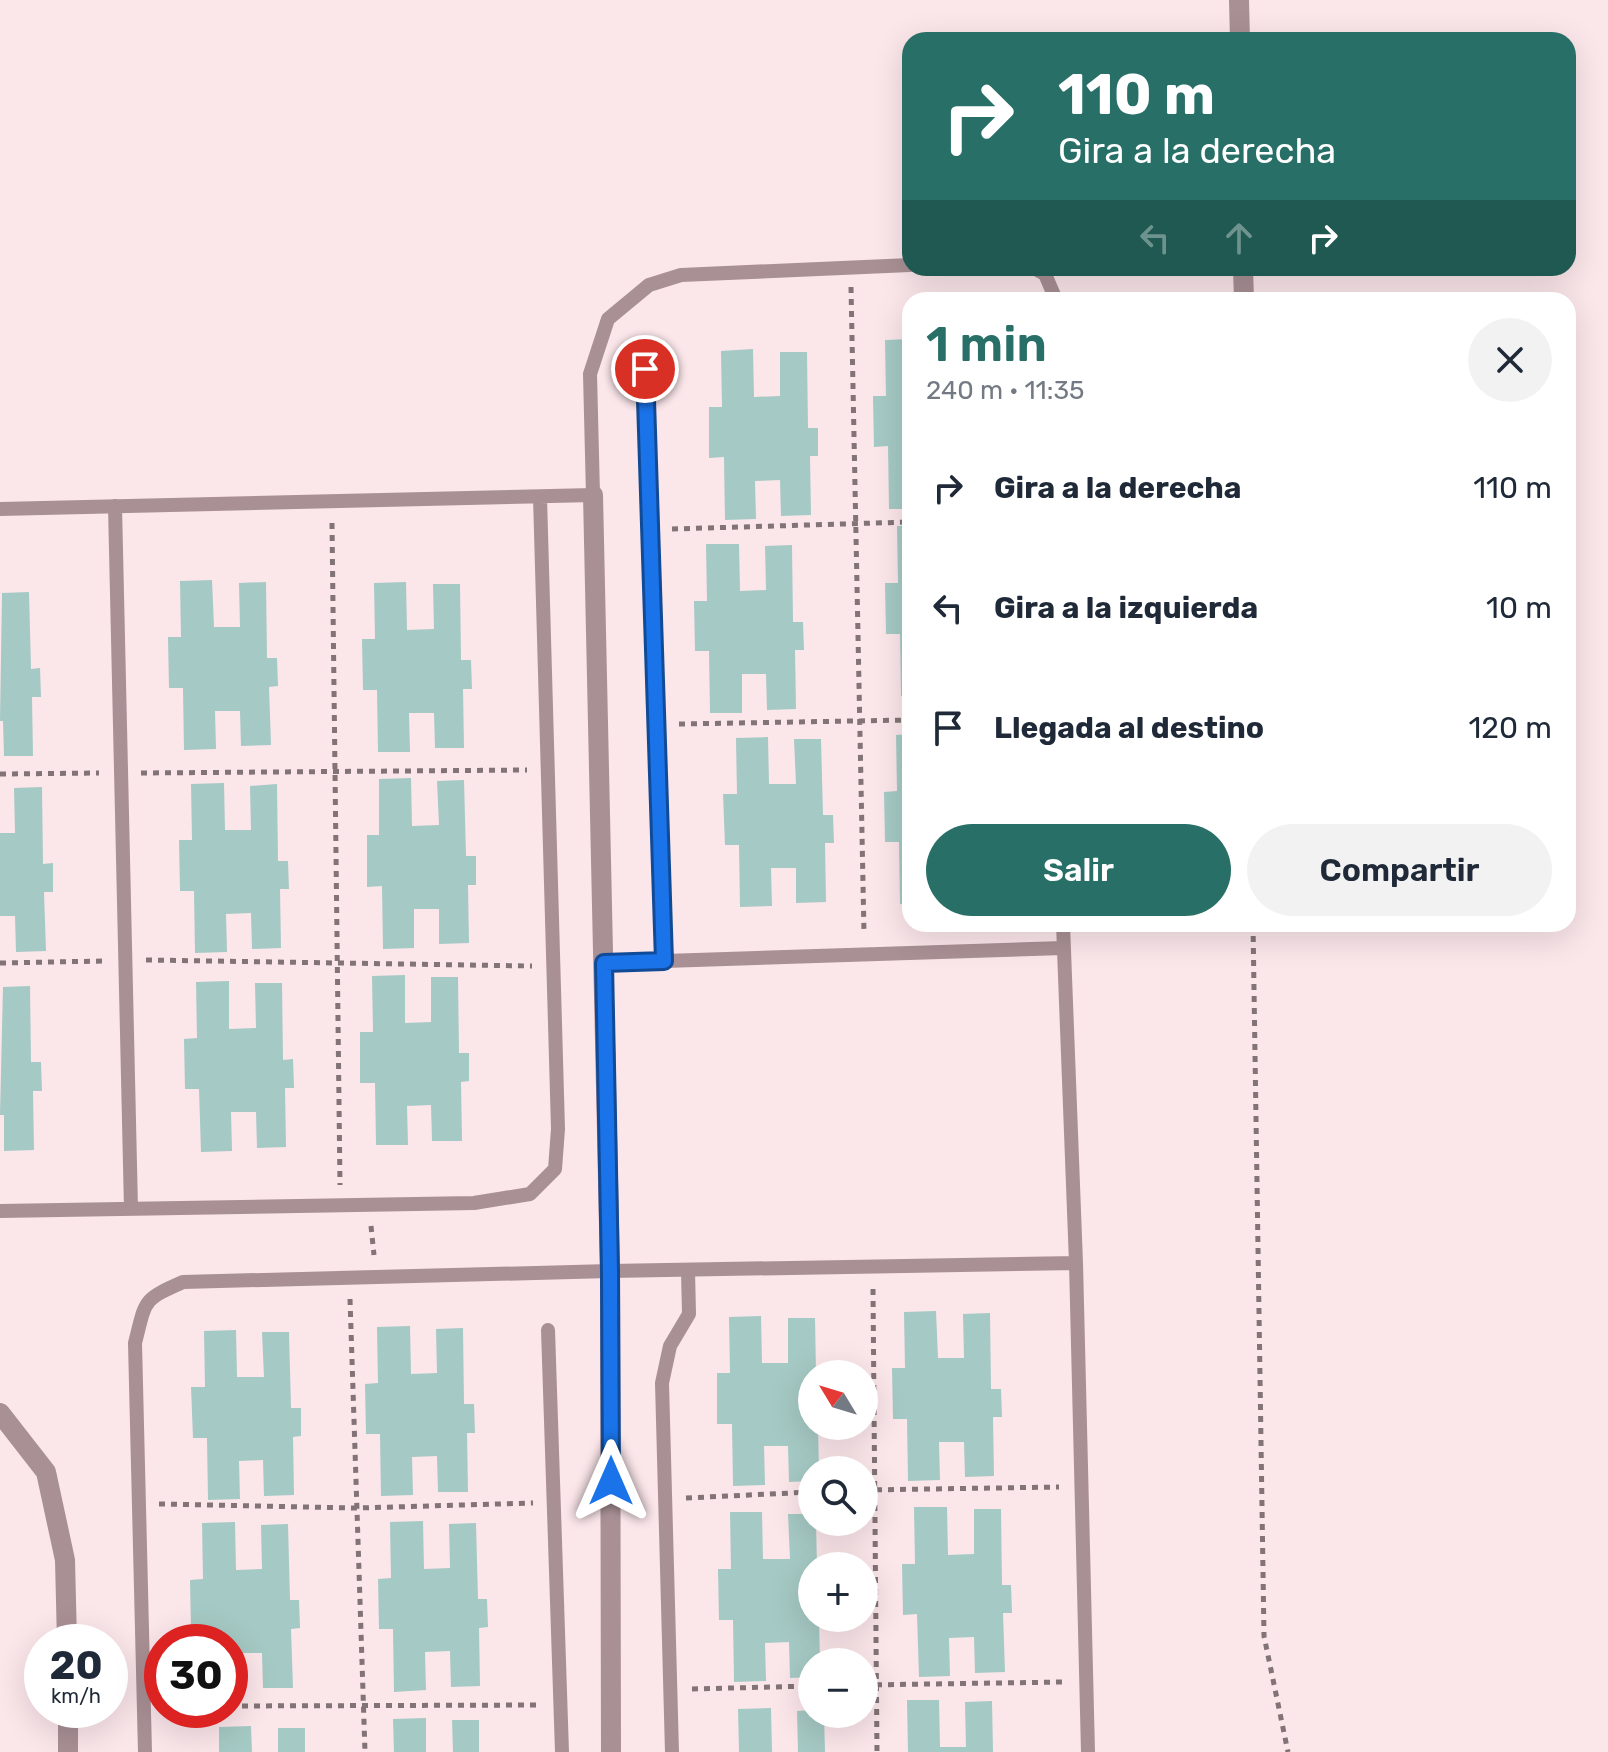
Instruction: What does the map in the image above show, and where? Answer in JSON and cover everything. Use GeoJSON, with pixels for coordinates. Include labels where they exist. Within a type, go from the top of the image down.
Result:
{"type":"FeatureCollection","features":[{"type":"Feature","properties":{"kind":"street"},"geometry":{"type":"LineString","coordinates":[[1239,0],[1240,32]]}},
{"type":"Feature","properties":{"kind":"street"},"geometry":{"type":"LineString","coordinates":[[593,495],[610,1271],[611,1752]]}},
{"type":"Feature","properties":{"kind":"street"},"geometry":{"type":"LineString","coordinates":[[0,1413],[46,1472],[65,1560],[67,1624]]}},
{"type":"Feature","properties":{"kind":"street"},"geometry":{"type":"LineString","coordinates":[[68,1728],[68,1752]]}},
{"type":"Feature","properties":{"kind":"lane"},"geometry":{"type":"LineString","coordinates":[[0,509],[593,495],[590,374],[608,319],[649,285],[681,275],[902,265]]}},
{"type":"Feature","properties":{"kind":"lane"},"geometry":{"type":"LineString","coordinates":[[645,369],[664,961]]}},
{"type":"Feature","properties":{"kind":"lane"},"geometry":{"type":"LineString","coordinates":[[0,1211],[474,1203],[530,1194],[555,1169],[558,1129],[540,497]]}},
{"type":"Feature","properties":{"kind":"lane"},"geometry":{"type":"LineString","coordinates":[[115,506],[131,1209]]}},
{"type":"Feature","properties":{"kind":"lane"},"geometry":{"type":"LineString","coordinates":[[1063,932],[1076,1263],[1088,1752]]}},
{"type":"Feature","properties":{"kind":"lane"},"geometry":{"type":"LineString","coordinates":[[604,963],[1063,948]]}},
{"type":"Feature","properties":{"kind":"lane"},"geometry":{"type":"LineString","coordinates":[[145,1752],[135,1343],[143,1310],[152,1296],[183,1282],[1076,1263]]}},
{"type":"Feature","properties":{"kind":"lane"},"geometry":{"type":"LineString","coordinates":[[672,1752],[662,1383],[670,1346],[689,1314],[688,1271]]}},
{"type":"Feature","properties":{"kind":"lane"},"geometry":{"type":"LineString","coordinates":[[548,1330],[562,1752]]}},
{"type":"Feature","properties":{"kind":"path"},"geometry":{"type":"LineString","coordinates":[[850,268],[865,954]]}},
{"type":"Feature","properties":{"kind":"path"},"geometry":{"type":"LineString","coordinates":[[332,502],[340,1205]]}},
{"type":"Feature","properties":{"kind":"path"},"geometry":{"type":"LineString","coordinates":[[651,529],[902,522]]}},
{"type":"Feature","properties":{"kind":"path"},"geometry":{"type":"LineString","coordinates":[[657,724],[902,720]]}},
{"type":"Feature","properties":{"kind":"path"},"geometry":{"type":"LineString","coordinates":[[0,774],[548,770]]}},
{"type":"Feature","properties":{"kind":"path"},"geometry":{"type":"LineString","coordinates":[[1253,932],[1264,1636],[1288,1752]]}},
{"type":"Feature","properties":{"kind":"path"},"geometry":{"type":"LineString","coordinates":[[0,963],[337,961],[553,966]]}},
{"type":"Feature","properties":{"kind":"path"},"geometry":{"type":"LineString","coordinates":[[369,1205],[376,1277]]}},
{"type":"Feature","properties":{"kind":"path"},"geometry":{"type":"LineString","coordinates":[[873,1267],[874,1456]]}},
{"type":"Feature","properties":{"kind":"path"},"geometry":{"type":"LineString","coordinates":[[350,1278],[365,1752]]}},
{"type":"Feature","properties":{"kind":"path"},"geometry":{"type":"LineString","coordinates":[[878,1489],[1082,1487]]}},
{"type":"Feature","properties":{"kind":"path"},"geometry":{"type":"LineString","coordinates":[[665,1499],[798,1493]]}},
{"type":"Feature","properties":{"kind":"path"},"geometry":{"type":"LineString","coordinates":[[139,1503],[357,1508],[554,1502]]}},
{"type":"Feature","properties":{"kind":"path"},"geometry":{"type":"LineString","coordinates":[[874,1536],[876,1648]]}},
{"type":"Feature","properties":{"kind":"path"},"geometry":{"type":"LineString","coordinates":[[878,1685],[1086,1682]]}},
{"type":"Feature","properties":{"kind":"path"},"geometry":{"type":"LineString","coordinates":[[671,1689],[798,1686]]}},
{"type":"Feature","properties":{"kind":"path"},"geometry":{"type":"LineString","coordinates":[[248,1706],[560,1705]]}},
{"type":"Feature","properties":{"kind":"path"},"geometry":{"type":"LineString","coordinates":[[877,1728],[877,1752]]}},
{"type":"Feature","properties":{"kind":"building"},"geometry":{"type":"Polygon","coordinates":[[[902,339],[902,509],[889,509],[888,446],[874,447],[873,396],[886,396],[885,340],[902,339]]]}},
{"type":"Feature","properties":{"kind":"building"},"geometry":{"type":"Polygon","coordinates":[[[753,349],[754,397],[780,396],[780,352],[807,352],[808,428],[818,428],[818,456],[810,456],[811,515],[781,516],[780,480],[755,481],[756,519],[725,520],[724,457],[709,458],[709,407],[722,407],[721,351],[753,349]]]}},
{"type":"Feature","properties":{"kind":"building"},"geometry":{"type":"Polygon","coordinates":[[[897,526],[902,526],[902,696],[900,634],[886,634],[885,583],[898,583],[897,526]]]}},
{"type":"Feature","properties":{"kind":"building"},"geometry":{"type":"Polygon","coordinates":[[[706,544],[739,544],[740,591],[766,590],[765,546],[792,545],[793,622],[803,622],[804,650],[795,650],[796,709],[767,710],[766,674],[742,674],[742,713],[710,713],[709,651],[695,651],[694,601],[707,601],[706,544]]]}},
{"type":"Feature","properties":{"kind":"building"},"geometry":{"type":"Polygon","coordinates":[[[212,580],[214,627],[240,627],[239,583],[266,582],[267,658],[277,658],[278,686],[269,687],[271,745],[241,746],[240,711],[215,711],[216,749],[184,750],[183,688],[169,688],[168,637],[181,637],[180,581],[212,580]]]}},
{"type":"Feature","properties":{"kind":"building"},"geometry":{"type":"Polygon","coordinates":[[[406,582],[407,630],[434,629],[433,584],[460,584],[461,660],[471,660],[472,689],[463,689],[464,748],[435,748],[434,713],[409,713],[410,752],[378,752],[377,690],[363,690],[362,639],[375,639],[374,583],[406,582]]]}},
{"type":"Feature","properties":{"kind":"building"},"geometry":{"type":"Polygon","coordinates":[[[29,592],[31,669],[40,668],[41,697],[32,697],[33,756],[4,756],[3,721],[0,721],[2,593],[29,592]]]}},
{"type":"Feature","properties":{"kind":"building"},"geometry":{"type":"Polygon","coordinates":[[[896,735],[902,735],[902,904],[899,842],[885,842],[884,792],[897,791],[896,735]]]}},
{"type":"Feature","properties":{"kind":"building"},"geometry":{"type":"Polygon","coordinates":[[[768,737],[769,784],[796,784],[794,739],[821,739],[823,815],[833,815],[834,843],[825,843],[826,902],[796,903],[796,868],[771,868],[772,906],[740,907],[739,845],[725,845],[723,794],[737,794],[736,738],[768,737]]]}},
{"type":"Feature","properties":{"kind":"building"},"geometry":{"type":"Polygon","coordinates":[[[411,778],[412,826],[439,825],[437,781],[464,780],[466,856],[476,856],[476,885],[468,885],[469,943],[439,944],[439,909],[414,909],[414,948],[383,949],[382,886],[367,887],[367,835],[379,835],[379,779],[411,778]]]}},
{"type":"Feature","properties":{"kind":"building"},"geometry":{"type":"Polygon","coordinates":[[[224,783],[225,830],[251,830],[250,786],[277,784],[278,861],[288,861],[289,889],[280,889],[281,948],[252,949],[251,913],[226,914],[227,952],[195,953],[194,891],[180,891],[179,840],[192,840],[191,784],[224,783]]]}},
{"type":"Feature","properties":{"kind":"building"},"geometry":{"type":"Polygon","coordinates":[[[42,787],[43,864],[53,863],[53,892],[44,892],[46,951],[16,952],[15,916],[0,916],[0,833],[15,833],[14,788],[42,787]]]}},
{"type":"Feature","properties":{"kind":"building"},"geometry":{"type":"Polygon","coordinates":[[[405,975],[405,1023],[431,1022],[431,977],[458,977],[459,1053],[469,1053],[469,1081],[461,1082],[462,1141],[432,1141],[431,1105],[407,1106],[408,1145],[376,1145],[375,1083],[360,1083],[360,1032],[373,1032],[372,976],[405,975]]]}},
{"type":"Feature","properties":{"kind":"building"},"geometry":{"type":"Polygon","coordinates":[[[229,981],[229,1029],[256,1028],[255,983],[282,983],[283,1060],[293,1059],[294,1088],[285,1088],[286,1147],[257,1148],[256,1112],[231,1112],[232,1151],[201,1152],[199,1089],[185,1089],[184,1039],[197,1038],[196,982],[229,981]]]}},
{"type":"Feature","properties":{"kind":"building"},"geometry":{"type":"Polygon","coordinates":[[[30,986],[31,1062],[41,1062],[42,1091],[33,1091],[34,1150],[4,1151],[4,1115],[0,1115],[3,987],[30,986]]]}},
{"type":"Feature","properties":{"kind":"building"},"geometry":{"type":"Polygon","coordinates":[[[936,1311],[938,1358],[964,1358],[963,1314],[990,1313],[991,1389],[1001,1389],[1002,1417],[993,1417],[994,1476],[965,1477],[964,1442],[939,1442],[940,1480],[908,1481],[907,1419],[893,1419],[892,1368],[905,1368],[904,1312],[936,1311]]]}},
{"type":"Feature","properties":{"kind":"building"},"geometry":{"type":"Polygon","coordinates":[[[761,1316],[762,1363],[788,1363],[788,1318],[815,1318],[816,1360],[798,1360],[798,1440],[818,1440],[819,1456],[798,1456],[798,1482],[789,1482],[788,1446],[764,1446],[765,1485],[733,1486],[732,1424],[717,1424],[717,1373],[730,1373],[729,1317],[761,1316]]]}},
{"type":"Feature","properties":{"kind":"building"},"geometry":{"type":"Polygon","coordinates":[[[410,1326],[411,1374],[437,1373],[436,1329],[463,1328],[464,1404],[474,1404],[475,1433],[467,1433],[468,1492],[438,1492],[437,1456],[412,1457],[413,1495],[381,1496],[380,1434],[366,1434],[365,1384],[378,1383],[377,1327],[410,1326]]]}},
{"type":"Feature","properties":{"kind":"building"},"geometry":{"type":"Polygon","coordinates":[[[236,1330],[237,1377],[264,1377],[262,1332],[289,1332],[291,1408],[301,1408],[301,1436],[293,1437],[294,1495],[264,1496],[263,1460],[239,1461],[240,1499],[208,1500],[207,1438],[193,1438],[191,1387],[205,1387],[204,1331],[236,1330]]]}},
{"type":"Feature","properties":{"kind":"building"},"geometry":{"type":"Polygon","coordinates":[[[914,1507],[947,1507],[948,1555],[974,1554],[974,1509],[1001,1509],[1002,1585],[1011,1585],[1012,1613],[1003,1613],[1005,1672],[975,1673],[974,1637],[949,1638],[950,1676],[919,1677],[917,1614],[903,1615],[902,1564],[915,1564],[914,1507]]]}},
{"type":"Feature","properties":{"kind":"building"},"geometry":{"type":"Polygon","coordinates":[[[730,1512],[762,1512],[763,1559],[790,1559],[788,1514],[798,1514],[798,1536],[816,1536],[817,1552],[798,1552],[798,1632],[819,1632],[820,1648],[798,1648],[798,1678],[790,1678],[789,1642],[765,1643],[766,1681],[734,1682],[733,1620],[719,1620],[718,1569],[731,1569],[730,1512]]]}},
{"type":"Feature","properties":{"kind":"building"},"geometry":{"type":"Polygon","coordinates":[[[423,1521],[424,1569],[450,1568],[449,1524],[476,1523],[478,1599],[487,1599],[488,1627],[479,1628],[480,1686],[451,1687],[450,1651],[425,1652],[426,1690],[394,1692],[393,1629],[379,1629],[378,1579],[391,1578],[390,1522],[423,1521]]]}},
{"type":"Feature","properties":{"kind":"building"},"geometry":{"type":"Polygon","coordinates":[[[235,1522],[236,1570],[262,1569],[261,1525],[288,1524],[290,1600],[299,1600],[300,1628],[291,1629],[293,1688],[263,1688],[262,1653],[248,1653],[248,1624],[191,1624],[190,1580],[203,1579],[202,1523],[235,1522]]]}},
{"type":"Feature","properties":{"kind":"building"},"geometry":{"type":"Polygon","coordinates":[[[907,1700],[939,1700],[940,1747],[966,1747],[965,1702],[992,1701],[993,1752],[908,1752],[907,1700]]]}},
{"type":"Feature","properties":{"kind":"building"},"geometry":{"type":"Polygon","coordinates":[[[771,1708],[772,1752],[739,1752],[738,1709],[771,1708]]]}},
{"type":"Feature","properties":{"kind":"building"},"geometry":{"type":"Polygon","coordinates":[[[797,1711],[798,1728],[824,1728],[825,1752],[798,1752],[797,1711]]]}},
{"type":"Feature","properties":{"kind":"building"},"geometry":{"type":"Polygon","coordinates":[[[426,1718],[426,1752],[394,1752],[393,1719],[426,1718]]]}},
{"type":"Feature","properties":{"kind":"building"},"geometry":{"type":"Polygon","coordinates":[[[452,1720],[479,1720],[479,1752],[453,1752],[452,1720]]]}},
{"type":"Feature","properties":{"kind":"building"},"geometry":{"type":"Polygon","coordinates":[[[251,1726],[252,1752],[219,1752],[219,1728],[251,1726]]]}},
{"type":"Feature","properties":{"kind":"building"},"geometry":{"type":"Polygon","coordinates":[[[278,1728],[305,1728],[305,1752],[278,1752],[278,1728]]]}},
{"type":"Feature","properties":{"kind":"route"},"geometry":{"type":"LineString","coordinates":[[611,1481],[604,963],[664,961],[645,369]]}}]}
